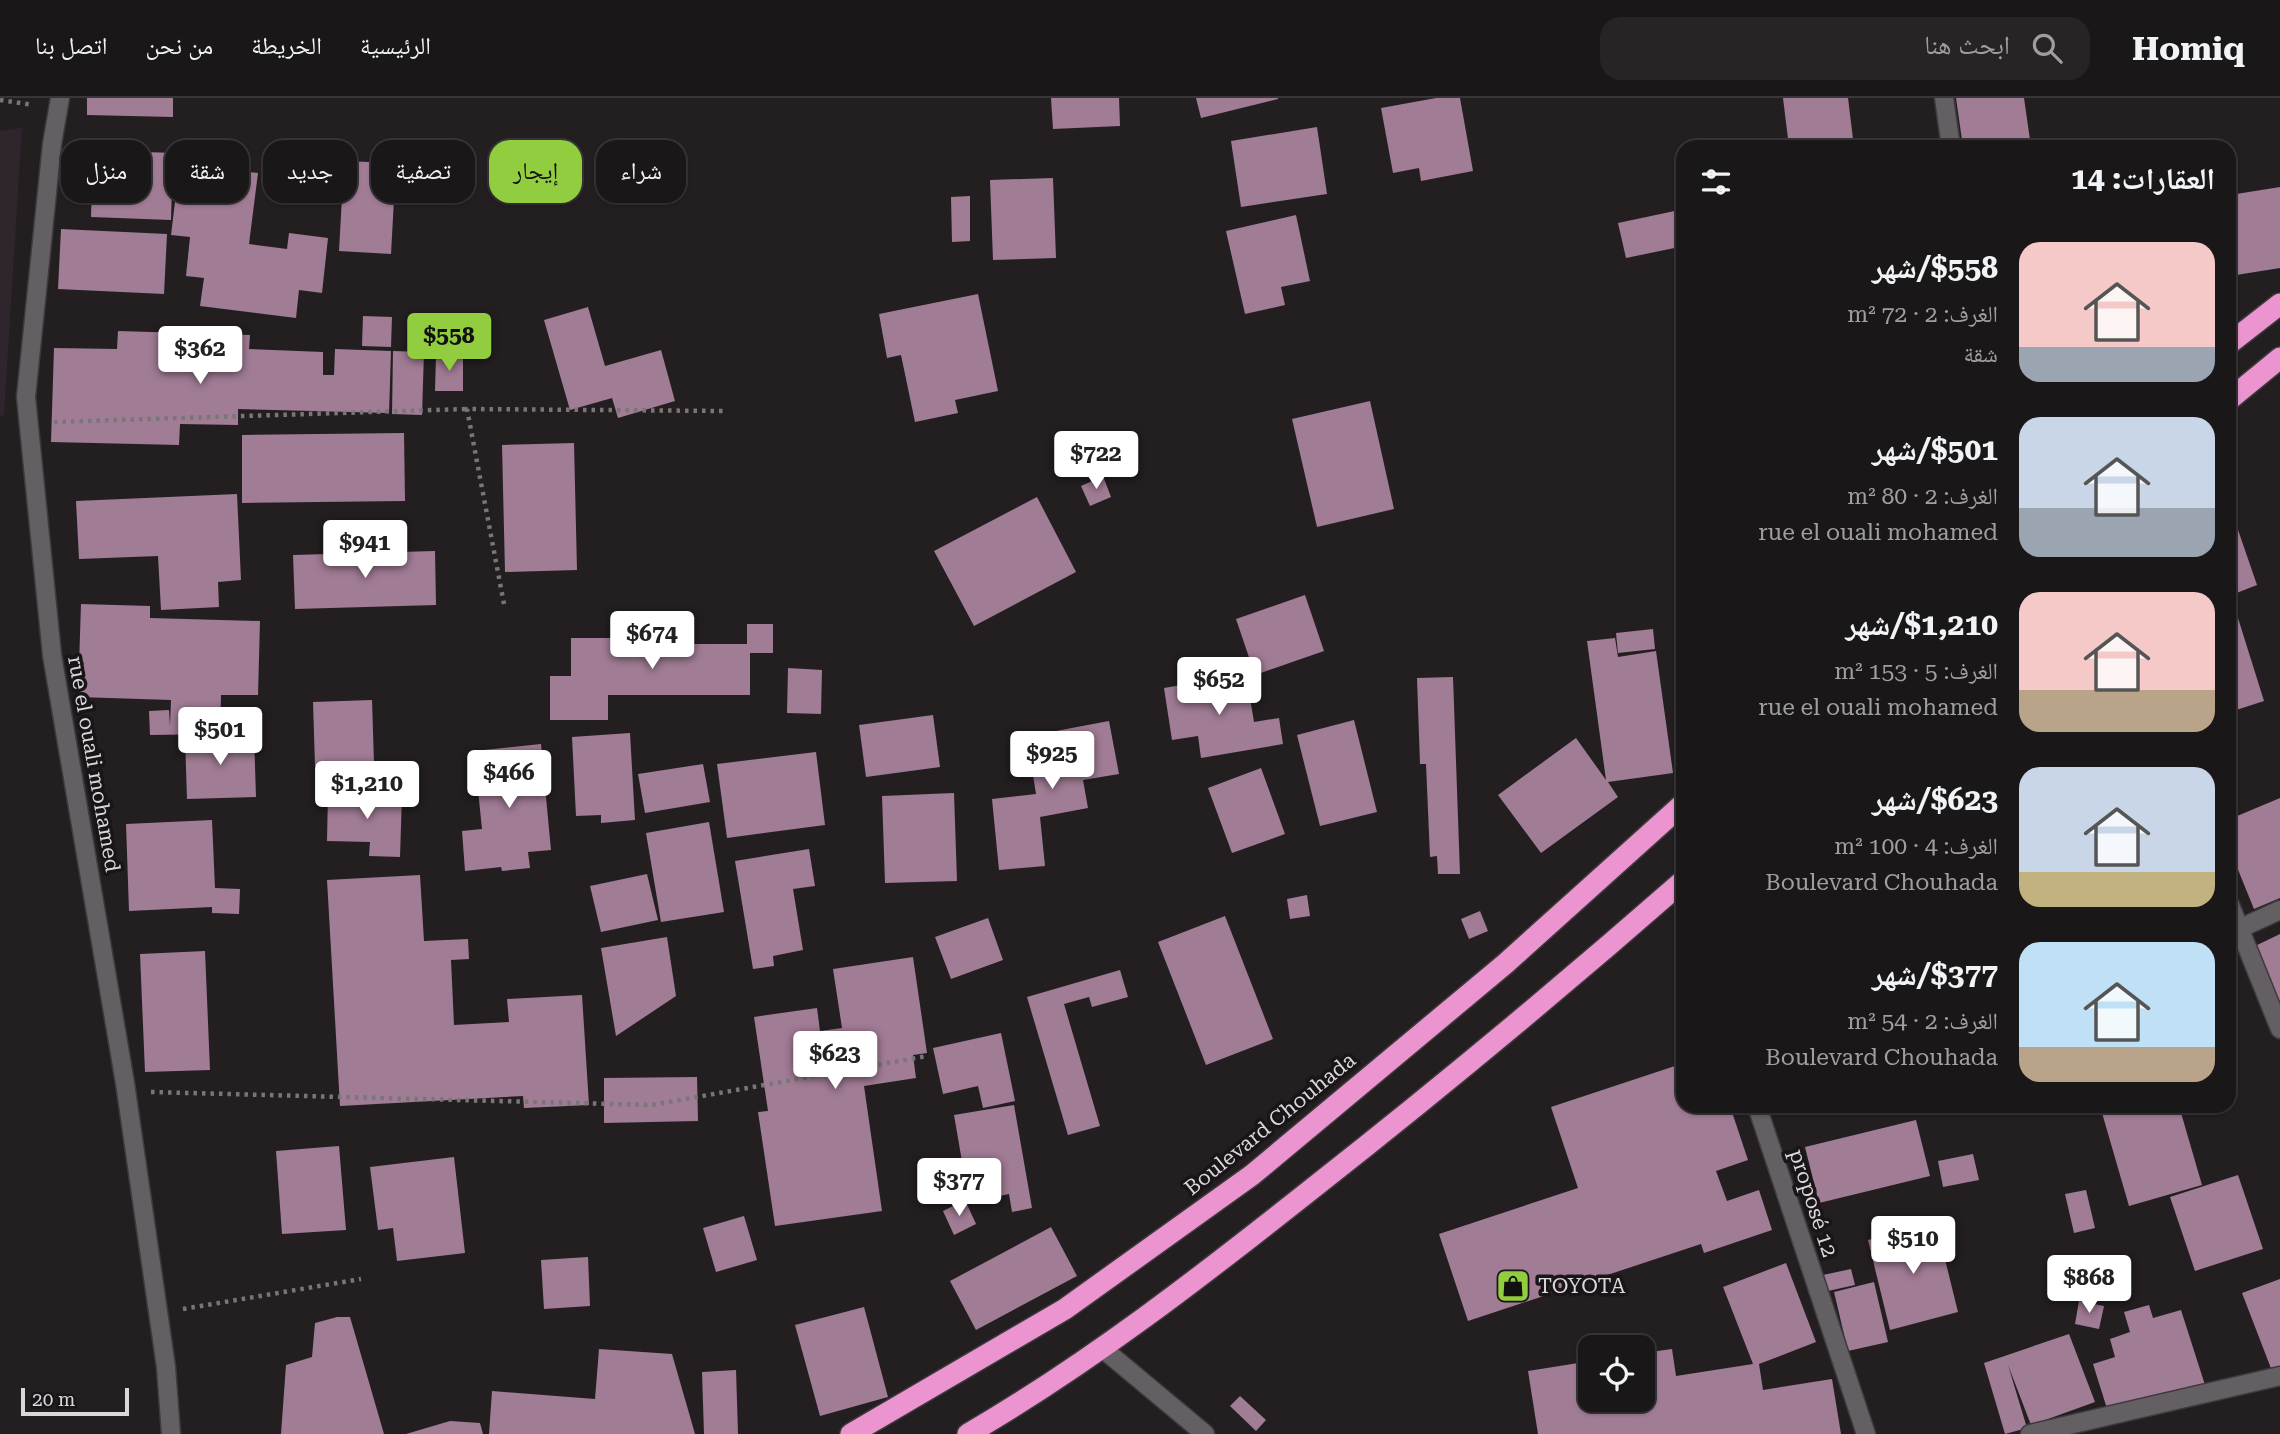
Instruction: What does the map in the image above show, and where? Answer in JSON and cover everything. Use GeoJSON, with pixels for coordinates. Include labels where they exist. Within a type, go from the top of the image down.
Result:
{"type":"FeatureCollection","features":[{"type":"Feature","properties":{"kind":"highway"},"geometry":{"type":"LineString","coordinates":[[2236,338],[2280,304]]}},
{"type":"Feature","properties":{"kind":"highway"},"geometry":{"type":"LineString","coordinates":[[2236,394],[2280,358]]}},
{"type":"Feature","properties":{"kind":"highway","name":"Boulevard Chouhada"},"geometry":{"type":"LineString","coordinates":[[851,1434],[1065,1309],[1252,1175],[1505,964],[1676,810]]}},
{"type":"Feature","properties":{"kind":"highway"},"geometry":{"type":"LineString","coordinates":[[968,1434],[1013,1408],[1158,1309],[1427,1098],[1676,887]]}},
{"type":"Feature","properties":{"kind":"street","name":"rue el ouali mohamed"},"geometry":{"type":"LineString","coordinates":[[60,98],[52,144],[26,397],[52,655],[125,1091],[166,1367],[171,1434]]}},
{"type":"Feature","properties":{"kind":"street"},"geometry":{"type":"LineString","coordinates":[[1944,98],[1950,140]]}},
{"type":"Feature","properties":{"kind":"street"},"geometry":{"type":"LineString","coordinates":[[2236,932],[2280,910]]}},
{"type":"Feature","properties":{"kind":"street"},"geometry":{"type":"LineString","coordinates":[[2236,934],[2280,1030]]}},
{"type":"Feature","properties":{"kind":"street","name":"proposé 12"},"geometry":{"type":"LineString","coordinates":[[1759,1113],[1866,1434]]}},
{"type":"Feature","properties":{"kind":"street"},"geometry":{"type":"LineString","coordinates":[[1102,1348],[1205,1434]]}},
{"type":"Feature","properties":{"kind":"street"},"geometry":{"type":"LineString","coordinates":[[2030,1434],[2280,1376]]}},
{"type":"Feature","properties":{"kind":"path"},"geometry":{"type":"LineString","coordinates":[[29,423],[467,409],[726,411]]}},
{"type":"Feature","properties":{"kind":"path"},"geometry":{"type":"LineString","coordinates":[[467,409],[504,604]]}},
{"type":"Feature","properties":{"kind":"path"},"geometry":{"type":"LineString","coordinates":[[125,1091],[652,1105],[927,1056]]}},
{"type":"Feature","properties":{"kind":"path"},"geometry":{"type":"LineString","coordinates":[[158,1313],[361,1279]]}},
{"type":"Feature","properties":{"kind":"shaded area"},"geometry":{"type":"Polygon","coordinates":[[[22,128],[4,415],[0,416],[0,131],[22,128]]]}},
{"type":"Feature","properties":{"kind":"building"},"geometry":{"type":"Polygon","coordinates":[[[87,98],[173,98],[173,117],[87,115],[87,98]]]}},
{"type":"Feature","properties":{"kind":"building"},"geometry":{"type":"Polygon","coordinates":[[[1051,98],[1119,98],[1120,126],[1053,129],[1051,98]]]}},
{"type":"Feature","properties":{"kind":"building"},"geometry":{"type":"Polygon","coordinates":[[[1196,98],[1278,98],[1278,99],[1201,118],[1196,98]]]}},
{"type":"Feature","properties":{"kind":"building"},"geometry":{"type":"Polygon","coordinates":[[[1436,98],[1460,98],[1473,171],[1421,181],[1419,168],[1393,173],[1381,108],[1436,98]]]}},
{"type":"Feature","properties":{"kind":"building"},"geometry":{"type":"Polygon","coordinates":[[[1783,98],[1848,98],[1853,140],[1788,140],[1783,98]]]}},
{"type":"Feature","properties":{"kind":"building"},"geometry":{"type":"Polygon","coordinates":[[[1956,98],[2024,98],[2030,140],[1962,140],[1956,98]]]}},
{"type":"Feature","properties":{"kind":"building"},"geometry":{"type":"Polygon","coordinates":[[[1317,127],[1327,194],[1241,207],[1231,141],[1317,127]]]}},
{"type":"Feature","properties":{"kind":"building"},"geometry":{"type":"Polygon","coordinates":[[[151,152],[165,153],[165,203],[172,203],[171,220],[91,217],[91,203],[151,203],[151,152]]]}},
{"type":"Feature","properties":{"kind":"building"},"geometry":{"type":"Polygon","coordinates":[[[357,162],[371,162],[371,203],[394,203],[391,254],[339,251],[342,203],[357,203],[357,162]]]}},
{"type":"Feature","properties":{"kind":"building"},"geometry":{"type":"Polygon","coordinates":[[[249,172],[258,173],[249,244],[287,249],[289,233],[328,238],[322,293],[299,290],[296,318],[200,306],[204,278],[186,276],[190,237],[171,235],[175,203],[249,203],[249,172]]]}},
{"type":"Feature","properties":{"kind":"building"},"geometry":{"type":"Polygon","coordinates":[[[1053,178],[1056,258],[993,260],[990,180],[1053,178]]]}},
{"type":"Feature","properties":{"kind":"building"},"geometry":{"type":"Polygon","coordinates":[[[2280,187],[2280,268],[2236,275],[2236,194],[2280,187]]]}},
{"type":"Feature","properties":{"kind":"building"},"geometry":{"type":"Polygon","coordinates":[[[970,196],[970,241],[952,242],[951,197],[970,196]]]}},
{"type":"Feature","properties":{"kind":"building"},"geometry":{"type":"Polygon","coordinates":[[[1676,211],[1676,248],[1626,258],[1618,223],[1676,211]]]}},
{"type":"Feature","properties":{"kind":"building"},"geometry":{"type":"Polygon","coordinates":[[[1296,215],[1310,281],[1281,287],[1285,305],[1245,314],[1226,231],[1296,215]]]}},
{"type":"Feature","properties":{"kind":"building"},"geometry":{"type":"Polygon","coordinates":[[[61,229],[167,234],[164,294],[58,289],[61,229]]]}},
{"type":"Feature","properties":{"kind":"building"},"geometry":{"type":"Polygon","coordinates":[[[978,294],[998,391],[955,400],[958,413],[915,422],[901,355],[887,358],[879,314],[978,294]]]}},
{"type":"Feature","properties":{"kind":"building"},"geometry":{"type":"Polygon","coordinates":[[[588,307],[605,366],[661,350],[675,401],[618,418],[612,398],[570,410],[544,320],[588,307]]]}},
{"type":"Feature","properties":{"kind":"building"},"geometry":{"type":"Polygon","coordinates":[[[363,316],[392,317],[391,347],[362,346],[363,316]]]}},
{"type":"Feature","properties":{"kind":"building"},"geometry":{"type":"Polygon","coordinates":[[[118,331],[250,335],[249,349],[323,352],[323,375],[334,375],[335,349],[391,351],[389,413],[238,409],[238,425],[180,424],[179,445],[51,442],[54,348],[117,349],[118,331]]]}},
{"type":"Feature","properties":{"kind":"building"},"geometry":{"type":"Polygon","coordinates":[[[393,351],[424,352],[422,415],[392,414],[393,351]]]}},
{"type":"Feature","properties":{"kind":"building"},"geometry":{"type":"Polygon","coordinates":[[[436,355],[463,355],[463,391],[435,391],[436,355]]]}},
{"type":"Feature","properties":{"kind":"building"},"geometry":{"type":"Polygon","coordinates":[[[1370,401],[1394,509],[1317,527],[1292,419],[1370,401]]]}},
{"type":"Feature","properties":{"kind":"building"},"geometry":{"type":"Polygon","coordinates":[[[404,433],[405,501],[242,503],[242,435],[404,433]]]}},
{"type":"Feature","properties":{"kind":"building"},"geometry":{"type":"Polygon","coordinates":[[[574,443],[577,570],[505,572],[502,445],[574,443]]]}},
{"type":"Feature","properties":{"kind":"building"},"geometry":{"type":"Polygon","coordinates":[[[1103,476],[1111,497],[1090,506],[1081,486],[1103,476]]]}},
{"type":"Feature","properties":{"kind":"building"},"geometry":{"type":"Polygon","coordinates":[[[237,494],[241,580],[218,582],[219,607],[161,610],[158,556],[79,559],[76,501],[237,494]]]}},
{"type":"Feature","properties":{"kind":"building"},"geometry":{"type":"Polygon","coordinates":[[[1037,497],[1076,572],[974,626],[934,551],[1037,497]]]}},
{"type":"Feature","properties":{"kind":"building"},"geometry":{"type":"Polygon","coordinates":[[[2236,527],[2257,585],[2236,593],[2236,527]]]}},
{"type":"Feature","properties":{"kind":"building"},"geometry":{"type":"Polygon","coordinates":[[[435,551],[436,605],[295,609],[293,555],[435,551]]]}},
{"type":"Feature","properties":{"kind":"building"},"geometry":{"type":"Polygon","coordinates":[[[1305,595],[1324,651],[1255,675],[1236,619],[1305,595]]]}},
{"type":"Feature","properties":{"kind":"building"},"geometry":{"type":"Polygon","coordinates":[[[81,604],[150,606],[150,618],[260,621],[258,695],[221,695],[220,734],[150,735],[149,711],[169,710],[170,726],[171,700],[78,697],[81,604]]]}},
{"type":"Feature","properties":{"kind":"building"},"geometry":{"type":"Polygon","coordinates":[[[2238,618],[2264,701],[2236,710],[2238,618]]]}},
{"type":"Feature","properties":{"kind":"building"},"geometry":{"type":"Polygon","coordinates":[[[747,624],[773,624],[773,653],[750,653],[750,695],[608,695],[608,720],[550,720],[550,676],[571,676],[571,638],[671,638],[671,644],[747,644],[747,624]]]}},
{"type":"Feature","properties":{"kind":"building"},"geometry":{"type":"Polygon","coordinates":[[[1653,629],[1655,649],[1618,653],[1616,633],[1653,629]]]}},
{"type":"Feature","properties":{"kind":"building"},"geometry":{"type":"Polygon","coordinates":[[[1615,638],[1618,657],[1656,651],[1673,773],[1608,782],[1618,797],[1541,853],[1498,795],[1576,738],[1606,780],[1587,641],[1615,638]]]}},
{"type":"Feature","properties":{"kind":"building"},"geometry":{"type":"Polygon","coordinates":[[[788,668],[822,670],[821,714],[787,713],[788,668]]]}},
{"type":"Feature","properties":{"kind":"building"},"geometry":{"type":"Polygon","coordinates":[[[1246,674],[1254,722],[1279,718],[1283,744],[1201,758],[1198,736],[1172,740],[1164,688],[1246,674]]]}},
{"type":"Feature","properties":{"kind":"building"},"geometry":{"type":"Polygon","coordinates":[[[1453,677],[1460,874],[1438,874],[1437,856],[1430,857],[1426,764],[1420,764],[1417,678],[1453,677]]]}},
{"type":"Feature","properties":{"kind":"building"},"geometry":{"type":"Polygon","coordinates":[[[372,700],[374,764],[315,766],[313,702],[372,700]]]}},
{"type":"Feature","properties":{"kind":"building"},"geometry":{"type":"Polygon","coordinates":[[[933,715],[940,767],[866,777],[859,725],[933,715]]]}},
{"type":"Feature","properties":{"kind":"building"},"geometry":{"type":"Polygon","coordinates":[[[1354,720],[1377,812],[1320,826],[1297,735],[1354,720]]]}},
{"type":"Feature","properties":{"kind":"building"},"geometry":{"type":"Polygon","coordinates":[[[1109,721],[1119,774],[1083,780],[1088,808],[1040,817],[1045,866],[999,870],[992,799],[1036,794],[1032,769],[1046,767],[1040,734],[1109,721]]]}},
{"type":"Feature","properties":{"kind":"building"},"geometry":{"type":"Polygon","coordinates":[[[630,733],[635,820],[601,823],[601,815],[576,816],[572,737],[630,733]]]}},
{"type":"Feature","properties":{"kind":"building"},"geometry":{"type":"Polygon","coordinates":[[[254,735],[256,797],[187,799],[185,737],[254,735]]]}},
{"type":"Feature","properties":{"kind":"building"},"geometry":{"type":"Polygon","coordinates":[[[541,744],[551,850],[528,852],[530,868],[502,871],[501,867],[465,871],[462,831],[482,829],[474,751],[541,744]]]}},
{"type":"Feature","properties":{"kind":"building"},"geometry":{"type":"Polygon","coordinates":[[[816,752],[825,825],[727,838],[717,764],[816,752]]]}},
{"type":"Feature","properties":{"kind":"building"},"geometry":{"type":"Polygon","coordinates":[[[703,764],[710,802],[645,813],[638,774],[703,764]]]}},
{"type":"Feature","properties":{"kind":"building"},"geometry":{"type":"Polygon","coordinates":[[[1261,768],[1285,834],[1232,853],[1208,788],[1261,768]]]}},
{"type":"Feature","properties":{"kind":"building"},"geometry":{"type":"Polygon","coordinates":[[[328,793],[402,795],[400,857],[369,856],[370,842],[327,841],[328,793]]]}},
{"type":"Feature","properties":{"kind":"building"},"geometry":{"type":"Polygon","coordinates":[[[954,793],[957,881],[885,883],[882,796],[954,793]]]}},
{"type":"Feature","properties":{"kind":"building"},"geometry":{"type":"Polygon","coordinates":[[[2280,798],[2280,898],[2254,909],[2236,865],[2236,816],[2280,798]]]}},
{"type":"Feature","properties":{"kind":"building"},"geometry":{"type":"Polygon","coordinates":[[[212,820],[215,888],[240,889],[239,914],[212,913],[212,907],[129,911],[126,824],[212,820]]]}},
{"type":"Feature","properties":{"kind":"building"},"geometry":{"type":"Polygon","coordinates":[[[709,822],[724,912],[661,922],[646,833],[709,822]]]}},
{"type":"Feature","properties":{"kind":"building"},"geometry":{"type":"Polygon","coordinates":[[[809,849],[815,886],[793,889],[803,950],[773,956],[774,966],[753,969],[735,861],[809,849]]]}},
{"type":"Feature","properties":{"kind":"building"},"geometry":{"type":"Polygon","coordinates":[[[647,874],[658,920],[601,932],[590,886],[647,874]]]}},
{"type":"Feature","properties":{"kind":"building"},"geometry":{"type":"Polygon","coordinates":[[[420,875],[424,941],[468,939],[469,959],[451,960],[454,1025],[509,1022],[507,999],[582,995],[589,1105],[524,1108],[523,1096],[340,1106],[327,880],[420,875]]]}},
{"type":"Feature","properties":{"kind":"building"},"geometry":{"type":"Polygon","coordinates":[[[1307,895],[1310,916],[1290,919],[1287,899],[1307,895]]]}},
{"type":"Feature","properties":{"kind":"building"},"geometry":{"type":"Polygon","coordinates":[[[1480,911],[1488,931],[1469,939],[1461,919],[1480,911]]]}},
{"type":"Feature","properties":{"kind":"building"},"geometry":{"type":"Polygon","coordinates":[[[1225,916],[1273,1039],[1206,1065],[1158,942],[1225,916]]]}},
{"type":"Feature","properties":{"kind":"building"},"geometry":{"type":"Polygon","coordinates":[[[988,918],[1003,960],[951,979],[935,937],[988,918]]]}},
{"type":"Feature","properties":{"kind":"building"},"geometry":{"type":"Polygon","coordinates":[[[2280,934],[2280,1003],[2253,947],[2280,934]]]}},
{"type":"Feature","properties":{"kind":"building"},"geometry":{"type":"Polygon","coordinates":[[[667,937],[676,996],[616,1036],[601,948],[667,937]]]}},
{"type":"Feature","properties":{"kind":"building"},"geometry":{"type":"Polygon","coordinates":[[[205,951],[210,1070],[145,1072],[140,954],[205,951]]]}},
{"type":"Feature","properties":{"kind":"building"},"geometry":{"type":"Polygon","coordinates":[[[913,957],[927,1053],[913,1055],[916,1078],[864,1086],[882,1211],[775,1226],[758,1112],[768,1111],[754,1017],[817,1008],[820,1031],[842,1028],[833,969],[913,957]]]}},
{"type":"Feature","properties":{"kind":"building"},"geometry":{"type":"Polygon","coordinates":[[[1120,970],[1128,997],[1092,1007],[1089,997],[1064,1004],[1100,1126],[1068,1135],[1027,997],[1120,970]]]}},
{"type":"Feature","properties":{"kind":"building"},"geometry":{"type":"Polygon","coordinates":[[[1001,1033],[1015,1101],[983,1108],[978,1086],[943,1094],[933,1048],[1001,1033]]]}},
{"type":"Feature","properties":{"kind":"building"},"geometry":{"type":"Polygon","coordinates":[[[1676,1066],[1676,1113],[1732,1113],[1748,1160],[1716,1171],[1727,1201],[1759,1190],[1772,1230],[1704,1253],[1701,1244],[1468,1321],[1439,1234],[1578,1188],[1551,1107],[1676,1066]]]}},
{"type":"Feature","properties":{"kind":"building"},"geometry":{"type":"Polygon","coordinates":[[[697,1077],[698,1121],[604,1123],[604,1078],[697,1077]]]}},
{"type":"Feature","properties":{"kind":"building"},"geometry":{"type":"Polygon","coordinates":[[[1014,1105],[1032,1208],[1012,1212],[1009,1194],[969,1202],[954,1115],[1014,1105]]]}},
{"type":"Feature","properties":{"kind":"building"},"geometry":{"type":"Polygon","coordinates":[[[2102,1113],[2181,1113],[2202,1185],[2129,1206],[2102,1113]]]}},
{"type":"Feature","properties":{"kind":"building"},"geometry":{"type":"Polygon","coordinates":[[[1916,1120],[1930,1176],[1819,1203],[1805,1147],[1916,1120]]]}},
{"type":"Feature","properties":{"kind":"building"},"geometry":{"type":"Polygon","coordinates":[[[339,1146],[346,1230],[282,1234],[276,1151],[339,1146]]]}},
{"type":"Feature","properties":{"kind":"building"},"geometry":{"type":"Polygon","coordinates":[[[1973,1154],[1979,1180],[1943,1187],[1938,1161],[1973,1154]]]}},
{"type":"Feature","properties":{"kind":"building"},"geometry":{"type":"Polygon","coordinates":[[[454,1157],[465,1253],[397,1261],[393,1228],[378,1230],[370,1167],[454,1157]]]}},
{"type":"Feature","properties":{"kind":"building"},"geometry":{"type":"Polygon","coordinates":[[[2238,1175],[2263,1249],[2195,1271],[2170,1197],[2238,1175]]]}},
{"type":"Feature","properties":{"kind":"building"},"geometry":{"type":"Polygon","coordinates":[[[2086,1190],[2095,1228],[2074,1233],[2065,1194],[2086,1190]]]}},
{"type":"Feature","properties":{"kind":"building"},"geometry":{"type":"Polygon","coordinates":[[[965,1200],[976,1224],[954,1235],[943,1211],[965,1200]]]}},
{"type":"Feature","properties":{"kind":"building"},"geometry":{"type":"Polygon","coordinates":[[[744,1216],[757,1260],[716,1272],[703,1228],[744,1216]]]}},
{"type":"Feature","properties":{"kind":"building"},"geometry":{"type":"Polygon","coordinates":[[[1936,1223],[1958,1312],[1890,1330],[1868,1240],[1936,1223]]]}},
{"type":"Feature","properties":{"kind":"building"},"geometry":{"type":"Polygon","coordinates":[[[1051,1227],[1077,1276],[976,1330],[950,1281],[1051,1227]]]}},
{"type":"Feature","properties":{"kind":"building"},"geometry":{"type":"Polygon","coordinates":[[[588,1257],[590,1306],[544,1309],[541,1260],[588,1257]]]}},
{"type":"Feature","properties":{"kind":"building"},"geometry":{"type":"Polygon","coordinates":[[[1786,1263],[1816,1342],[1759,1364],[1763,1390],[1832,1379],[1841,1434],[1538,1434],[1528,1371],[1578,1363],[1578,1412],[1655,1412],[1655,1351],[1672,1349],[1676,1376],[1753,1364],[1723,1287],[1786,1263]]]}},
{"type":"Feature","properties":{"kind":"building"},"geometry":{"type":"Polygon","coordinates":[[[1851,1269],[1855,1285],[1828,1291],[1823,1275],[1851,1269]]]}},
{"type":"Feature","properties":{"kind":"building"},"geometry":{"type":"Polygon","coordinates":[[[2280,1279],[2280,1368],[2272,1371],[2242,1293],[2280,1279]]]}},
{"type":"Feature","properties":{"kind":"building"},"geometry":{"type":"Polygon","coordinates":[[[1874,1282],[1888,1342],[1848,1351],[1834,1292],[1874,1282]]]}},
{"type":"Feature","properties":{"kind":"building"},"geometry":{"type":"Polygon","coordinates":[[[2079,1301],[2104,1306],[2099,1329],[2075,1324],[2079,1301]]]}},
{"type":"Feature","properties":{"kind":"building"},"geometry":{"type":"Polygon","coordinates":[[[2149,1305],[2153,1318],[2181,1310],[2205,1385],[2109,1415],[2093,1364],[2115,1357],[2110,1339],[2130,1332],[2124,1312],[2149,1305]]]}},
{"type":"Feature","properties":{"kind":"building"},"geometry":{"type":"Polygon","coordinates":[[[864,1307],[888,1397],[820,1416],[795,1325],[864,1307]]]}},
{"type":"Feature","properties":{"kind":"building"},"geometry":{"type":"Polygon","coordinates":[[[337,1317],[350,1317],[384,1434],[281,1434],[286,1365],[312,1357],[315,1323],[337,1317]]]}},
{"type":"Feature","properties":{"kind":"building"},"geometry":{"type":"Polygon","coordinates":[[[2069,1334],[2095,1402],[2031,1425],[2008,1365],[2027,1428],[2005,1434],[1984,1363],[2069,1334]]]}},
{"type":"Feature","properties":{"kind":"building"},"geometry":{"type":"Polygon","coordinates":[[[599,1349],[672,1354],[695,1434],[489,1434],[492,1391],[595,1399],[599,1349]]]}},
{"type":"Feature","properties":{"kind":"building"},"geometry":{"type":"Polygon","coordinates":[[[736,1370],[738,1434],[704,1434],[702,1372],[736,1370]]]}},
{"type":"Feature","properties":{"kind":"building"},"geometry":{"type":"Polygon","coordinates":[[[1240,1396],[1266,1420],[1256,1431],[1230,1406],[1240,1396]]]}},
{"type":"Feature","properties":{"kind":"building"},"geometry":{"type":"Polygon","coordinates":[[[450,1421],[480,1423],[483,1434],[406,1434],[450,1421]]]}},
{"type":"Feature","properties":{"kind":"place","name":"TOYOTA"},"geometry":{"type":"Point","coordinates":[1513,1286]}}]}
